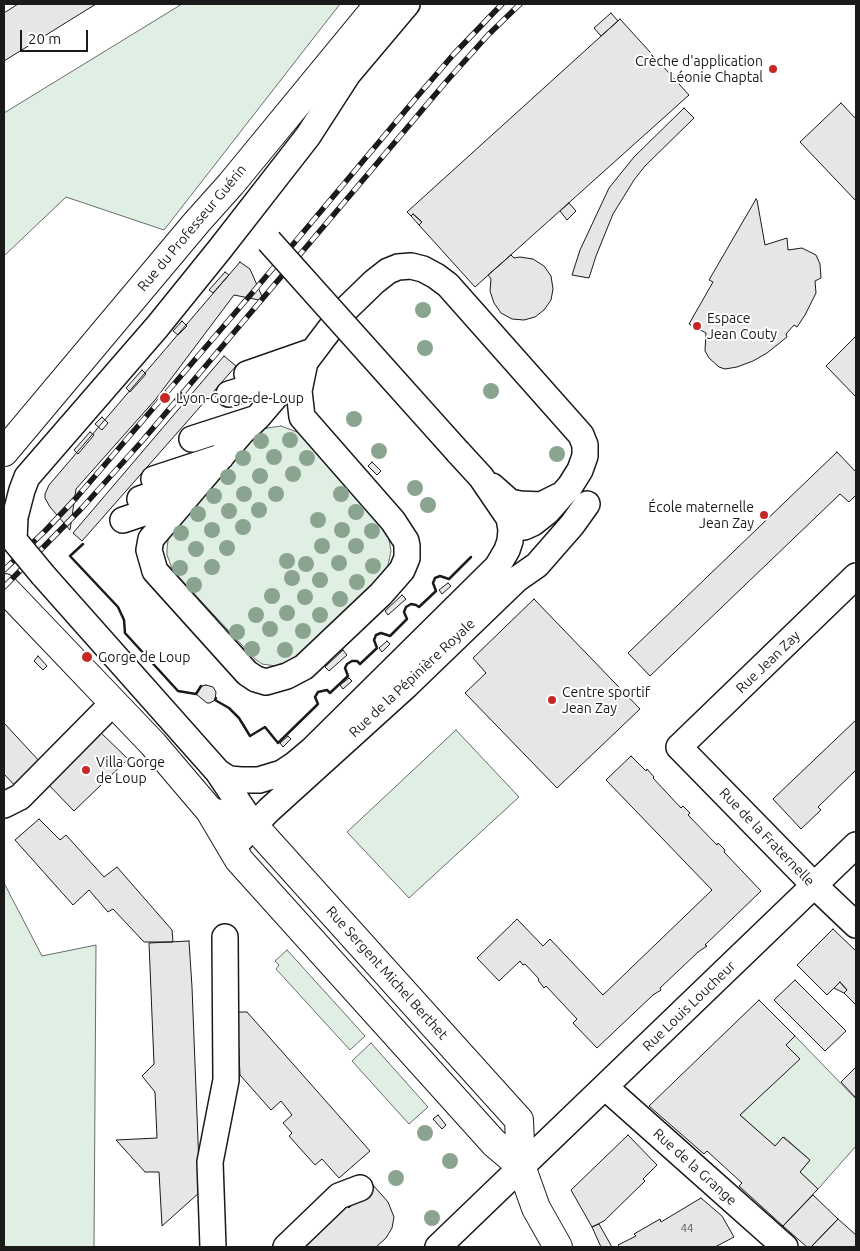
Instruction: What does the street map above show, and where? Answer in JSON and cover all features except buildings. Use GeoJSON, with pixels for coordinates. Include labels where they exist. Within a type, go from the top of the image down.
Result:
{"type":"FeatureCollection","features":[{"type":"Feature","properties":{"kind":"main road","name":"Rue du Professeur Guérin"},"geometry":{"type":"LineString","coordinates":[[6,448],[231,184],[379,4]]}},
{"type":"Feature","properties":{"kind":"main road","name":"Rue Sergent Michel Berthet"},"geometry":{"type":"LineString","coordinates":[[9,594],[153,744],[210,811],[239,860],[489,1137],[521,1166]]}},
{"type":"Feature","properties":{"kind":"main road","name":"Rue Sergent Michel Berthet"},"geometry":{"type":"LineString","coordinates":[[210,811],[254,826],[518,1120],[521,1166],[536,1208],[558,1247]]}},
{"type":"Feature","properties":{"kind":"street"},"geometry":{"type":"LineString","coordinates":[[282,772],[254,826],[218,772],[14,540],[15,517],[22,490],[28,477],[157,327],[248,214],[273,179],[308,136],[348,74],[407,4]]}},
{"type":"Feature","properties":{"kind":"street"},"geometry":{"type":"LineString","coordinates":[[231,184],[248,214],[269,241],[481,477],[510,502],[519,517],[533,523],[547,512],[570,486],[580,470],[585,456],[585,445],[581,435],[455,293],[436,276],[423,269],[411,266],[388,271],[342,313],[328,331],[304,362],[277,395],[151,539],[149,550],[155,571],[237,662],[256,679],[266,682],[292,675],[304,667],[381,594],[402,570],[408,552],[403,535],[393,521],[302,417],[299,391],[304,362]]}},
{"type":"Feature","properties":{"kind":"street"},"geometry":{"type":"LineString","coordinates":[[263,352],[328,331]]}},
{"type":"Feature","properties":{"kind":"street"},"geometry":{"type":"LineString","coordinates":[[247,374],[304,362]]}},
{"type":"Feature","properties":{"kind":"street"},"geometry":{"type":"LineString","coordinates":[[229,394],[304,362]]}},
{"type":"Feature","properties":{"kind":"street"},"geometry":{"type":"LineString","coordinates":[[211,417],[277,395]]}},
{"type":"Feature","properties":{"kind":"street"},"geometry":{"type":"LineString","coordinates":[[185,448],[250,425]]}},
{"type":"Feature","properties":{"kind":"street"},"geometry":{"type":"LineString","coordinates":[[6,448],[66,432]]}},
{"type":"Feature","properties":{"kind":"street"},"geometry":{"type":"LineString","coordinates":[[154,479],[221,457]]}},
{"type":"Feature","properties":{"kind":"street"},"geometry":{"type":"LineString","coordinates":[[140,499],[205,476]]}},
{"type":"Feature","properties":{"kind":"street"},"geometry":{"type":"LineString","coordinates":[[123,520],[187,499]]}},
{"type":"Feature","properties":{"kind":"street","name":"Rue de la Pépinière Royale"},"geometry":{"type":"LineString","coordinates":[[232,848],[407,685],[517,579],[537,565],[572,525],[587,504],[566,522],[550,527],[519,517]]}},
{"type":"Feature","properties":{"kind":"street"},"geometry":{"type":"LineString","coordinates":[[218,772],[229,778],[259,780],[282,772],[294,765],[313,749],[490,576],[507,550],[511,530],[519,517]]}},
{"type":"Feature","properties":{"kind":"street","name":"Rue Jean Zay"},"geometry":{"type":"LineString","coordinates":[[679,747],[856,576]]}},
{"type":"Feature","properties":{"kind":"street"},"geometry":{"type":"LineString","coordinates":[[4,806],[20,796],[104,712]]}},
{"type":"Feature","properties":{"kind":"street","name":"Rue de la Fraternelle"},"geometry":{"type":"LineString","coordinates":[[679,747],[814,885],[856,925]]}},
{"type":"Feature","properties":{"kind":"street","name":"Rue Louis Loucheur"},"geometry":{"type":"LineString","coordinates":[[438,1247],[856,845]]}},
{"type":"Feature","properties":{"kind":"street"},"geometry":{"type":"LineString","coordinates":[[213,1247],[210,1162],[226,1080],[225,937]]}},
{"type":"Feature","properties":{"kind":"street","name":"Rue de la Grange"},"geometry":{"type":"LineString","coordinates":[[604,1087],[785,1247]]}},
{"type":"Feature","properties":{"kind":"street"},"geometry":{"type":"LineString","coordinates":[[286,1247],[339,1196],[360,1188]]}},
{"type":"Feature","properties":{"kind":"green space"},"geometry":{"type":"Polygon","coordinates":[[[182,4],[340,4],[164,230],[66,197],[4,256],[4,113],[182,4]]]}},
{"type":"Feature","properties":{"kind":"green space"},"geometry":{"type":"Polygon","coordinates":[[[281,426],[297,432],[304,438],[379,522],[388,534],[391,551],[387,570],[378,582],[290,664],[276,666],[262,664],[255,659],[173,571],[167,555],[167,548],[169,533],[261,429],[281,426]]]}},
{"type":"Feature","properties":{"kind":"green space"},"geometry":{"type":"Polygon","coordinates":[[[456,730],[519,797],[409,898],[347,832],[456,730]]]}},
{"type":"Feature","properties":{"kind":"green space"},"geometry":{"type":"Polygon","coordinates":[[[4,883],[42,956],[96,945],[94,1247],[4,1247],[4,883]]]}},
{"type":"Feature","properties":{"kind":"green space"},"geometry":{"type":"Polygon","coordinates":[[[287,950],[365,1036],[350,1050],[276,969],[279,965],[275,961],[287,950]]]}},
{"type":"Feature","properties":{"kind":"green space"},"geometry":{"type":"Polygon","coordinates":[[[795,1036],[856,1099],[856,1146],[818,1189],[800,1172],[810,1160],[784,1137],[775,1146],[740,1115],[799,1059],[786,1045],[795,1036]]]}},
{"type":"Feature","properties":{"kind":"green space"},"geometry":{"type":"Polygon","coordinates":[[[371,1043],[428,1107],[409,1124],[352,1061],[371,1043]]]}},
{"type":"Feature","properties":{"kind":"railway"},"geometry":{"type":"LineString","coordinates":[[4,570],[77,497],[453,55],[502,4]]}},
{"type":"Feature","properties":{"kind":"railway"},"geometry":{"type":"LineString","coordinates":[[4,587],[82,508],[143,440],[445,83],[488,35],[520,4]]}},
{"type":"Feature","properties":{"kind":"wall"},"geometry":{"type":"LineString","coordinates":[[83,544],[70,556],[118,607],[124,620],[125,633],[178,691],[196,694],[201,686]]}},
{"type":"Feature","properties":{"kind":"wall"},"geometry":{"type":"LineString","coordinates":[[216,698],[215,700],[229,708],[239,718],[250,736],[265,727],[278,743],[318,704],[315,697],[318,692],[327,690],[330,693],[348,676],[345,668],[347,664],[352,661],[357,661],[360,664],[377,648],[374,640],[376,635],[381,633],[390,636],[407,619],[404,612],[406,607],[411,604],[419,607],[436,591],[433,583],[435,578],[440,576],[449,579],[471,557]]}},
{"type":"Feature","properties":{"kind":"place","name":"Crèche d'application Léonie Chaptal"},"geometry":{"type":"Point","coordinates":[773,69]}},
{"type":"Feature","properties":{"kind":"place","name":"Espace Jean Couty"},"geometry":{"type":"Point","coordinates":[697,326]}},
{"type":"Feature","properties":{"kind":"place","name":"Lyon-Gorge-de-Loup"},"geometry":{"type":"Point","coordinates":[165,398]}},
{"type":"Feature","properties":{"kind":"place","name":"École maternelle Jean Zay"},"geometry":{"type":"Point","coordinates":[764,515]}},
{"type":"Feature","properties":{"kind":"place","name":"Gorge de Loup"},"geometry":{"type":"Point","coordinates":[87,657]}},
{"type":"Feature","properties":{"kind":"place","name":"Centre sportif Jean Zay"},"geometry":{"type":"Point","coordinates":[552,700]}},
{"type":"Feature","properties":{"kind":"place","name":"Villa Gorge de Loup"},"geometry":{"type":"Point","coordinates":[86,770]}}]}
